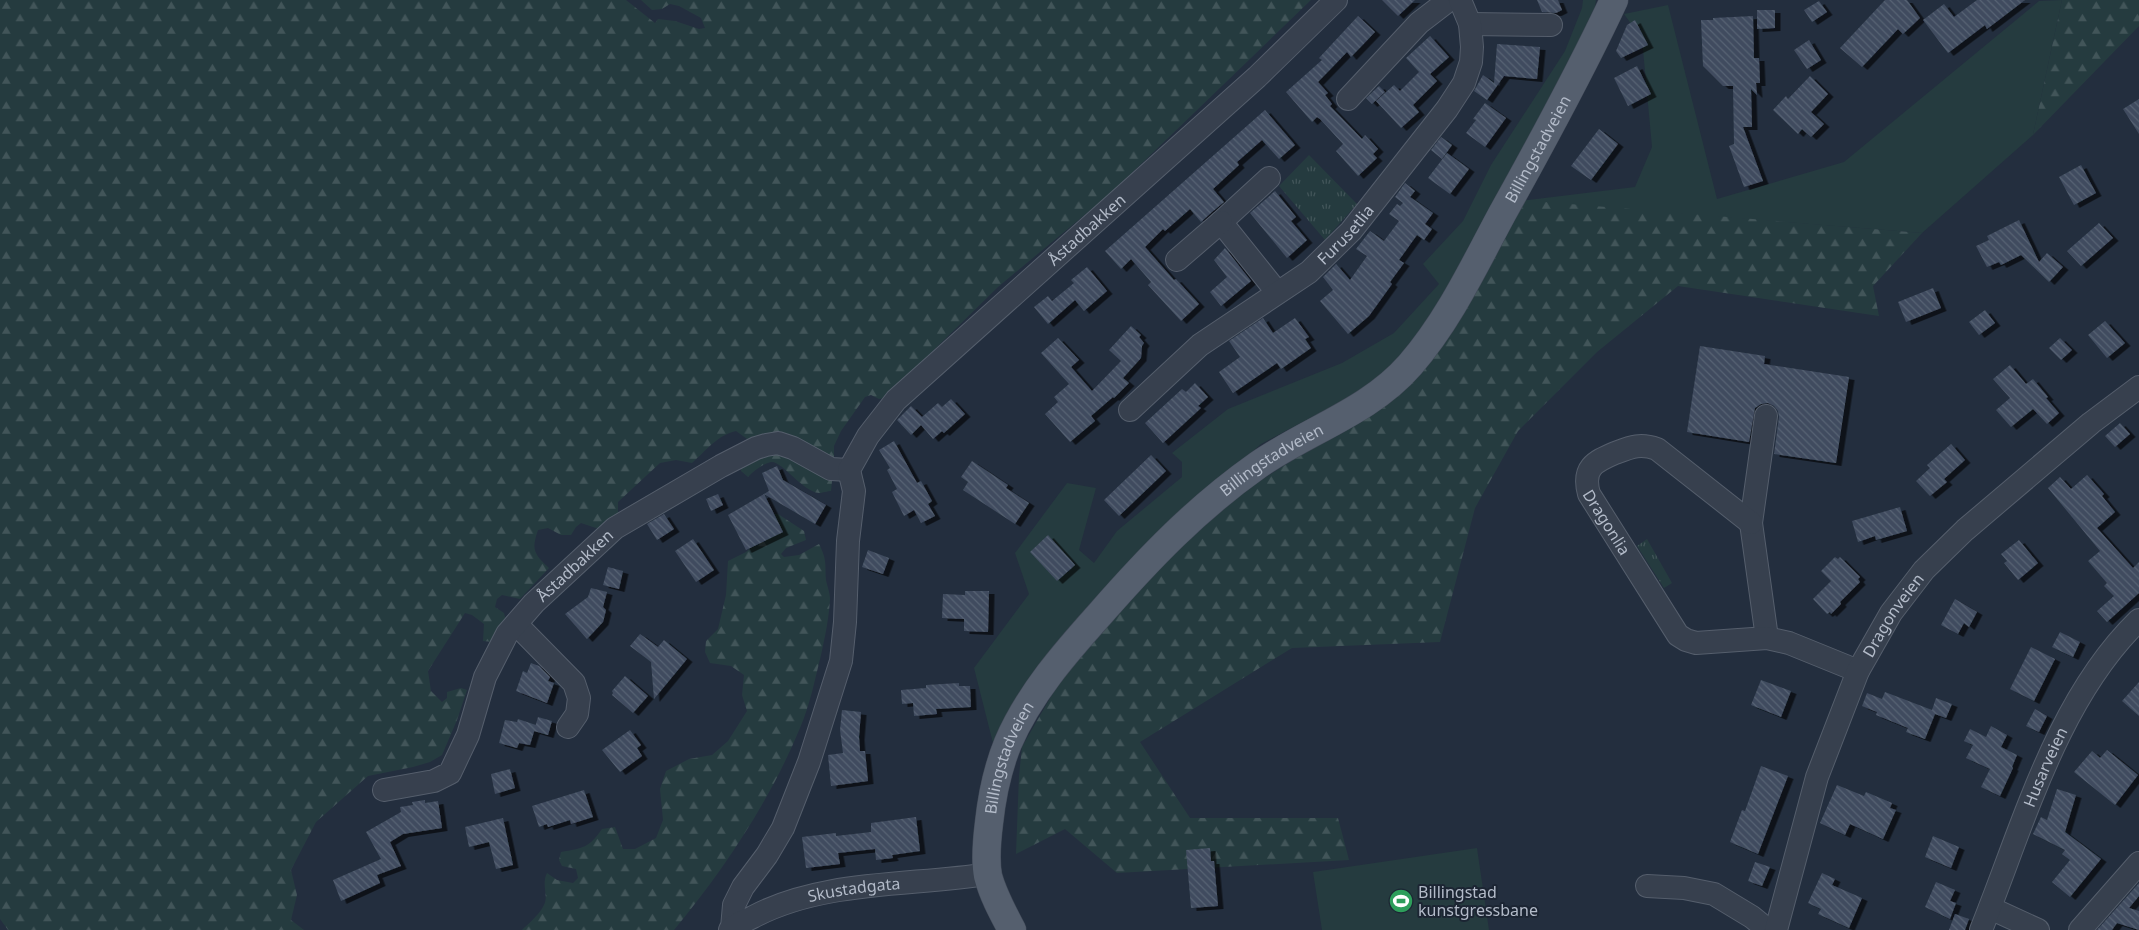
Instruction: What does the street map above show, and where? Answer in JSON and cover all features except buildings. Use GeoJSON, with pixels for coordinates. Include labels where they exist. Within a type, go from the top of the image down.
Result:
{"type":"FeatureCollection","features":[{"type":"Feature","properties":{"kind":"main road","name":"Billingstadveien"},"geometry":{"type":"LineString","coordinates":[[1012,930],[998,904],[988,874],[987,836],[994,785],[1009,742],[1037,691],[1071,646],[1151,556],[1206,505],[1260,463],[1370,400],[1409,367],[1445,319],[1582,65],[1614,0]]}},
{"type":"Feature","properties":{"kind":"street","name":"Åstadbakken"},"geometry":{"type":"LineString","coordinates":[[384,790],[434,780],[450,773],[468,735],[485,677],[497,651],[534,603],[615,528],[704,475],[756,448],[778,443],[792,448],[831,469],[850,470],[868,436],[896,400],[1250,84],[1336,0]]}},
{"type":"Feature","properties":{"kind":"street"},"geometry":{"type":"LineString","coordinates":[[1348,99],[1419,23],[1449,0]]}},
{"type":"Feature","properties":{"kind":"street","name":"Furusetlia"},"geometry":{"type":"LineString","coordinates":[[1130,410],[1200,345],[1308,272],[1351,231],[1447,109],[1464,83],[1471,62],[1472,47],[1470,24],[1460,0]]}},
{"type":"Feature","properties":{"kind":"street"},"geometry":{"type":"LineString","coordinates":[[1470,24],[1550,25]]}},
{"type":"Feature","properties":{"kind":"street"},"geometry":{"type":"LineString","coordinates":[[1177,260],[1222,222],[1269,178]]}},
{"type":"Feature","properties":{"kind":"street"},"geometry":{"type":"LineString","coordinates":[[1222,222],[1277,292]]}},
{"type":"Feature","properties":{"kind":"street","name":"Dragonveien"},"geometry":{"type":"LineString","coordinates":[[1776,930],[1817,777],[1858,671],[1890,613],[1924,570],[1965,530],[2090,423],[2139,387]]}},
{"type":"Feature","properties":{"kind":"street"},"geometry":{"type":"LineString","coordinates":[[1766,416],[1751,523],[1767,638]]}},
{"type":"Feature","properties":{"kind":"street","name":"Dragonlia"},"geometry":{"type":"LineString","coordinates":[[1751,523],[1657,449],[1646,446],[1630,447],[1595,462],[1589,469],[1587,476],[1589,494],[1678,635],[1686,640],[1696,642],[1767,638],[1789,643],[1858,671]]}},
{"type":"Feature","properties":{"kind":"street"},"geometry":{"type":"LineString","coordinates":[[731,929],[734,905],[743,887],[767,855],[783,828],[809,762],[841,661],[845,622],[848,541],[854,491],[850,470]]}},
{"type":"Feature","properties":{"kind":"street","name":"Husarveien"},"geometry":{"type":"LineString","coordinates":[[1981,930],[2044,766],[2080,697],[2105,657],[2139,620]]}},
{"type":"Feature","properties":{"kind":"street"},"geometry":{"type":"LineString","coordinates":[[516,624],[574,683],[579,698],[577,714],[568,727]]}},
{"type":"Feature","properties":{"kind":"street"},"geometry":{"type":"LineString","coordinates":[[2080,930],[2139,863]]}},
{"type":"Feature","properties":{"kind":"street","name":"Skustadgata"},"geometry":{"type":"LineString","coordinates":[[731,929],[770,908],[802,897],[830,892],[988,874]]}},
{"type":"Feature","properties":{"kind":"street"},"geometry":{"type":"LineString","coordinates":[[1647,886],[1684,888],[1714,894],[1772,930]]}},
{"type":"Feature","properties":{"kind":"street"},"geometry":{"type":"LineString","coordinates":[[1990,908],[2038,930]]}},
{"type":"Feature","properties":{"kind":"green space"},"geometry":{"type":"Polygon","coordinates":[[[0,0],[626,0],[655,23],[658,19],[675,21],[699,29],[705,28],[701,18],[679,6],[670,4],[662,9],[652,10],[641,0],[1311,0],[1111,193],[998,287],[885,398],[879,399],[871,395],[865,397],[841,431],[834,446],[831,491],[819,493],[812,491],[780,466],[771,462],[764,464],[748,477],[741,471],[741,463],[750,441],[736,431],[717,440],[692,463],[676,460],[660,463],[618,502],[618,511],[625,526],[620,529],[596,528],[581,523],[571,535],[561,535],[548,528],[538,530],[534,547],[535,551],[549,568],[520,599],[502,595],[497,599],[495,607],[504,613],[506,621],[493,642],[483,641],[484,624],[472,615],[465,613],[428,671],[431,691],[442,702],[447,698],[447,692],[461,688],[467,690],[442,755],[430,762],[413,767],[368,776],[316,822],[291,870],[297,895],[291,920],[304,930],[8,930],[0,919],[0,0]]]}},
{"type":"Feature","properties":{"kind":"green space"},"geometry":{"type":"Polygon","coordinates":[[[1583,0],[1596,0],[1592,25],[1448,295],[1411,350],[1364,390],[1261,444],[1120,572],[994,747],[974,668],[1029,594],[1015,553],[1067,483],[1096,488],[1079,550],[1094,563],[1117,531],[1182,477],[1182,462],[1172,453],[1228,409],[1342,363],[1394,333],[1439,284],[1423,264],[1463,221],[1491,165],[1565,51],[1582,8],[1583,0]]]}},
{"type":"Feature","properties":{"kind":"green space"},"geometry":{"type":"Polygon","coordinates":[[[2062,0],[2033,135],[1922,233],[1520,201],[1635,187],[1652,147],[1642,39],[1624,14],[1668,5],[1717,199],[1844,162],[2039,1],[2062,0]]]}},
{"type":"Feature","properties":{"kind":"green space"},"geometry":{"type":"Polygon","coordinates":[[[2062,0],[2139,0],[2139,26],[2033,135],[2062,0]]]}},
{"type":"Feature","properties":{"kind":"green space"},"geometry":{"type":"Polygon","coordinates":[[[1309,155],[1357,204],[1325,240],[1279,186],[1309,155]]]}},
{"type":"Feature","properties":{"kind":"green space"},"geometry":{"type":"Polygon","coordinates":[[[1520,200],[1922,233],[1873,286],[1879,316],[1678,286],[1597,352],[1518,431],[1475,508],[1440,642],[1292,648],[1140,742],[1190,818],[1338,818],[1349,860],[1117,873],[1065,829],[1016,854],[1022,747],[1057,686],[1124,599],[1216,509],[1373,409],[1520,200]]]}},
{"type":"Feature","properties":{"kind":"green space"},"geometry":{"type":"Polygon","coordinates":[[[764,513],[778,514],[804,531],[806,540],[786,548],[781,554],[784,557],[799,555],[819,544],[824,558],[830,599],[824,641],[807,710],[788,755],[760,808],[728,859],[674,930],[522,930],[544,905],[546,897],[545,877],[547,873],[557,880],[573,883],[578,878],[576,869],[562,866],[559,860],[561,852],[585,846],[602,829],[615,827],[623,849],[635,849],[656,838],[663,820],[660,789],[666,771],[689,759],[712,755],[728,741],[747,711],[742,695],[744,675],[731,666],[710,663],[705,652],[706,641],[718,629],[726,595],[728,561],[746,552],[760,540],[764,513]]]}},
{"type":"Feature","properties":{"kind":"green space"},"geometry":{"type":"Polygon","coordinates":[[[1647,539],[1672,583],[1664,588],[1637,546],[1647,539]]]}},
{"type":"Feature","properties":{"kind":"green space","name":"Billingstad kunstgressbane"},"geometry":{"type":"Polygon","coordinates":[[[1477,848],[1489,930],[1322,930],[1313,872],[1477,848]]]}},
{"type":"Feature","properties":{"kind":"place","name":"Billingstad kunstgressbane"},"geometry":{"type":"Point","coordinates":[1401,901]}}]}
